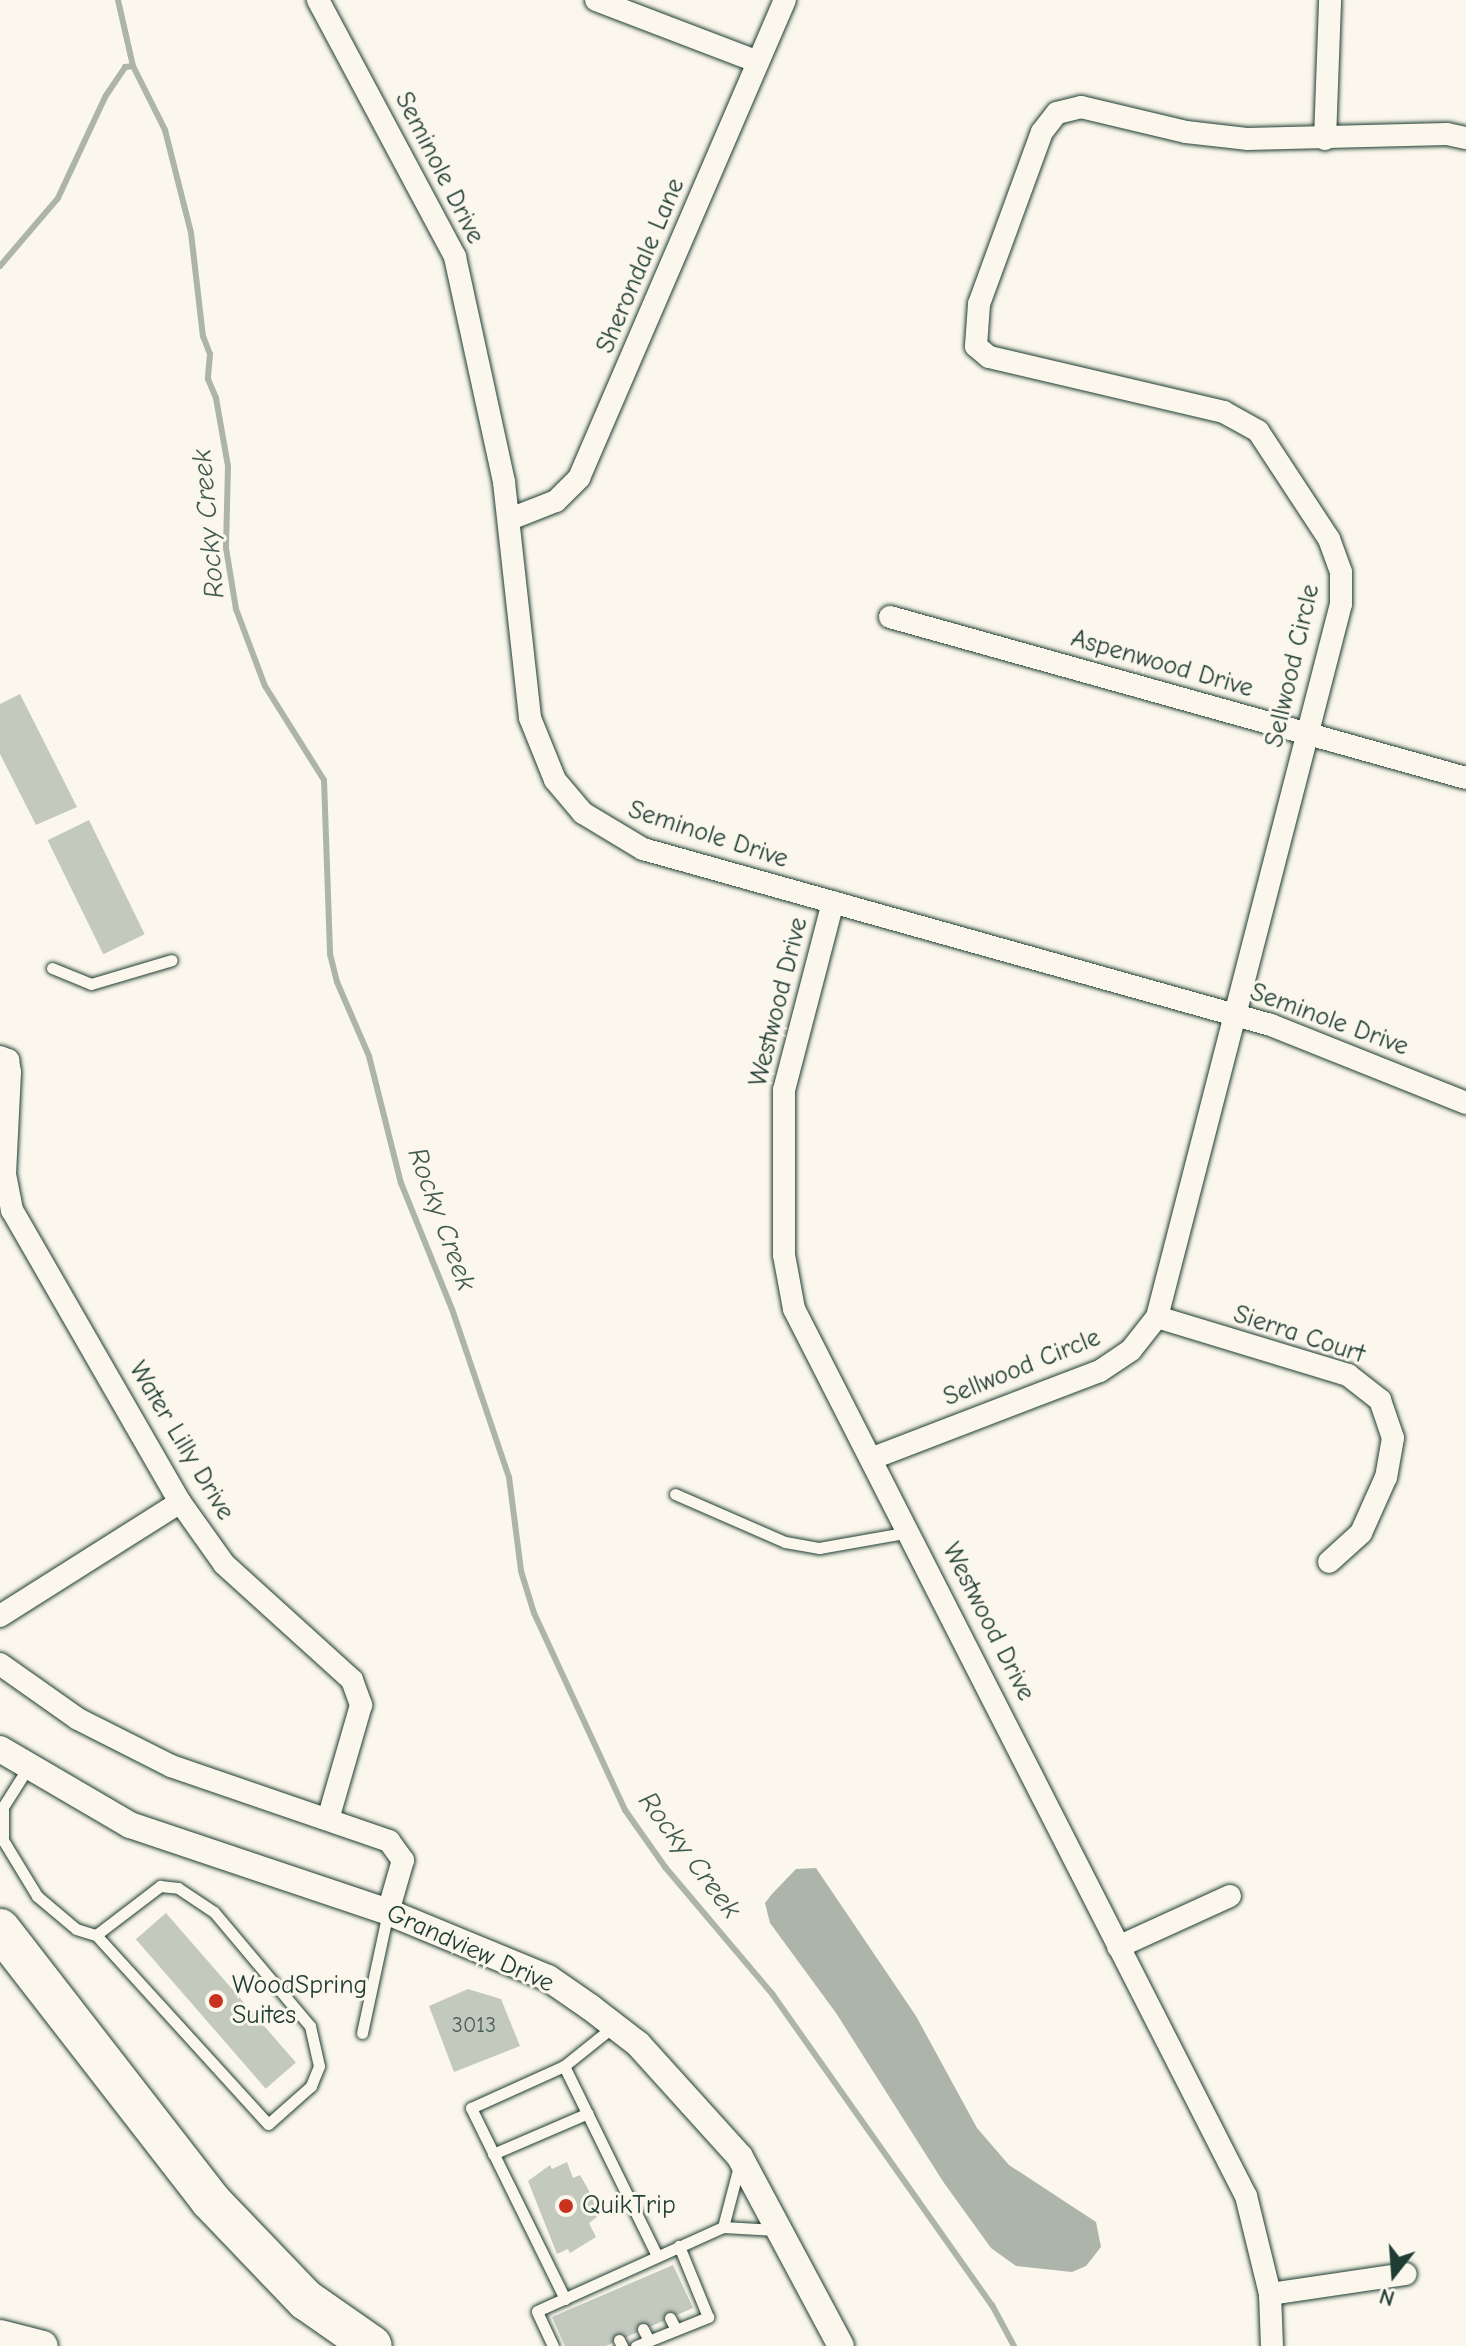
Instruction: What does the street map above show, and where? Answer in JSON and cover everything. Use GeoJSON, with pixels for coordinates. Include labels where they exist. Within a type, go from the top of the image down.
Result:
{"type":"FeatureCollection","features":[{"type":"Feature","properties":{"kind":"highway"},"geometry":{"type":"LineString","coordinates":[[0,1929],[210,2200],[306,2300],[372,2346]]}},
{"type":"Feature","properties":{"kind":"main road"},"geometry":{"type":"LineString","coordinates":[[0,2335],[43,2346]]}},
{"type":"Feature","properties":{"kind":"street"},"geometry":{"type":"LineString","coordinates":[[596,0],[758,62]]}},
{"type":"Feature","properties":{"kind":"street","name":"Sherondale Lane"},"geometry":{"type":"LineString","coordinates":[[510,519],[556,501],[579,478],[785,0]]}},
{"type":"Feature","properties":{"kind":"street"},"geometry":{"type":"LineString","coordinates":[[1325,139],[1330,0]]}},
{"type":"Feature","properties":{"kind":"street","name":"Seminole Drive"},"geometry":{"type":"LineString","coordinates":[[325,2],[455,257],[469,302],[510,519],[530,718],[544,759],[567,796],[601,828],[643,849],[1233,1014],[1322,1043],[1466,1103]]}},
{"type":"Feature","properties":{"kind":"street","name":"Sellwood Circle"},"geometry":{"type":"LineString","coordinates":[[873,1458],[1100,1371],[1131,1350],[1157,1317],[1341,604],[1341,572],[1329,539],[1268,442],[1224,412],[989,357],[976,346],[974,330],[1042,132],[1057,113],[1092,108],[1186,132],[1325,139],[1447,134],[1466,138]]}},
{"type":"Feature","properties":{"kind":"street","name":"Aspenwood Drive"},"geometry":{"type":"LineString","coordinates":[[890,617],[1466,778]]}},
{"type":"Feature","properties":{"kind":"street","name":"Westwood Drive"},"geometry":{"type":"LineString","coordinates":[[833,902],[784,1090],[784,1255],[800,1324],[911,1532],[1246,2196],[1270,2294],[1272,2346]]}},
{"type":"Feature","properties":{"kind":"street","name":"Water Lilly Drive"},"geometry":{"type":"LineString","coordinates":[[0,1057],[8,1060],[10,1072],[3,1189],[12,1210],[180,1502],[224,1564],[352,1680],[361,1705],[328,1819]]}},
{"type":"Feature","properties":{"kind":"street","name":"Sierra Court"},"geometry":{"type":"LineString","coordinates":[[1157,1317],[1348,1375],[1380,1400],[1393,1438],[1386,1477],[1361,1533],[1329,1562]]}},
{"type":"Feature","properties":{"kind":"street"},"geometry":{"type":"LineString","coordinates":[[0,1616],[180,1502]]}},
{"type":"Feature","properties":{"kind":"street"},"geometry":{"type":"LineString","coordinates":[[0,1664],[78,1719],[171,1766],[389,1841],[403,1860],[388,1912]]}},
{"type":"Feature","properties":{"kind":"street","name":"Grandview Drive"},"geometry":{"type":"LineString","coordinates":[[0,1749],[27,1769],[130,1825],[388,1912],[548,1978],[615,2026],[684,2090],[740,2157],[841,2346]]}},
{"type":"Feature","properties":{"kind":"street"},"geometry":{"type":"LineString","coordinates":[[1118,1947],[1230,1896]]}},
{"type":"Feature","properties":{"kind":"street"},"geometry":{"type":"LineString","coordinates":[[1270,2294],[1406,2274]]}},
{"type":"Feature","properties":{"kind":"lane"},"geometry":{"type":"LineString","coordinates":[[52,968],[91,984],[172,960]]}},
{"type":"Feature","properties":{"kind":"lane"},"geometry":{"type":"LineString","coordinates":[[675,1494],[785,1542],[819,1548],[911,1532]]}},
{"type":"Feature","properties":{"kind":"lane"},"geometry":{"type":"LineString","coordinates":[[27,1769],[3,1807],[3,1840],[37,1896],[76,1929],[96,1935],[268,2124],[311,2086],[319,2066],[310,2026],[214,1912],[178,1888],[160,1886],[96,1935]]}},
{"type":"Feature","properties":{"kind":"lane"},"geometry":{"type":"LineString","coordinates":[[362,2033],[388,1912]]}},
{"type":"Feature","properties":{"kind":"lane"},"geometry":{"type":"LineString","coordinates":[[568,2301],[471,2108],[564,2066],[615,2026]]}},
{"type":"Feature","properties":{"kind":"lane"},"geometry":{"type":"LineString","coordinates":[[564,2066],[657,2256]]}},
{"type":"Feature","properties":{"kind":"lane"},"geometry":{"type":"LineString","coordinates":[[493,2154],[588,2113]]}},
{"type":"Feature","properties":{"kind":"lane"},"geometry":{"type":"LineString","coordinates":[[723,2227],[740,2157]]}},
{"type":"Feature","properties":{"kind":"lane"},"geometry":{"type":"LineString","coordinates":[[553,2346],[537,2311],[597,2291],[618,2274],[723,2227],[781,2231]]}},
{"type":"Feature","properties":{"kind":"lane"},"geometry":{"type":"LineString","coordinates":[[636,2346],[646,2335],[676,2330],[708,2317],[679,2246]]}},
{"type":"Feature","properties":{"kind":"lane"},"geometry":{"type":"LineString","coordinates":[[645,2261],[651,2274]]}},
{"type":"Feature","properties":{"kind":"lane"},"geometry":{"type":"LineString","coordinates":[[618,2274],[624,2286]]}},
{"type":"Feature","properties":{"kind":"lane"},"geometry":{"type":"LineString","coordinates":[[670,2318],[676,2330]]}},
{"type":"Feature","properties":{"kind":"shaded area"},"geometry":{"type":"Polygon","coordinates":[[[816,1868],[916,2016],[977,2128],[1009,2165],[1096,2222],[1101,2247],[1086,2266],[1072,2272],[1016,2266],[991,2248],[944,2183],[836,2013],[770,1923],[765,1903],[772,1894],[796,1869],[816,1868]]]}},
{"type":"Feature","properties":{"kind":"building"},"geometry":{"type":"Polygon","coordinates":[[[20,694],[77,807],[36,825],[0,754],[0,704],[20,694]]]}},
{"type":"Feature","properties":{"kind":"building"},"geometry":{"type":"Polygon","coordinates":[[[89,820],[145,934],[103,954],[48,840],[89,820]]]}},
{"type":"Feature","properties":{"kind":"building","name":"WoodSpring Suites"},"geometry":{"type":"Polygon","coordinates":[[[166,1913],[296,2062],[266,2089],[136,1939],[166,1913]]]}},
{"type":"Feature","properties":{"kind":"building"},"geometry":{"type":"Polygon","coordinates":[[[468,1989],[501,1999],[520,2046],[454,2072],[429,2006],[468,1989]]]}},
{"type":"Feature","properties":{"kind":"building","name":"QuikTrip"},"geometry":{"type":"Polygon","coordinates":[[[567,2162],[573,2178],[580,2175],[592,2196],[597,2217],[589,2223],[596,2237],[570,2253],[568,2249],[557,2254],[528,2181],[550,2165],[552,2169],[567,2162]]]}},
{"type":"Feature","properties":{"kind":"building","name":"QuikTrip"},"geometry":{"type":"Polygon","coordinates":[[[673,2265],[693,2308],[606,2346],[565,2346],[552,2317],[673,2265]]]}},
{"type":"Feature","properties":{"kind":"waterway","name":"Rocky Creek"},"geometry":{"type":"LineString","coordinates":[[118,0],[133,66],[165,130],[191,233],[203,336],[210,354],[208,379],[216,398],[228,466],[226,548],[236,609],[265,686],[324,780],[330,954],[337,982],[369,1056],[401,1183],[452,1309],[509,1477],[521,1571],[534,1613],[625,1810],[665,1867],[773,1995],[992,2305],[1014,2346]]}},
{"type":"Feature","properties":{"kind":"waterway"},"geometry":{"type":"LineString","coordinates":[[0,266],[58,198],[105,97],[125,67],[133,66]]}},
{"type":"Feature","properties":{"kind":"place","name":"WoodSpring Suites"},"geometry":{"type":"Point","coordinates":[216,2001]}},
{"type":"Feature","properties":{"kind":"place","name":"QuikTrip"},"geometry":{"type":"Point","coordinates":[566,2206]}}]}
